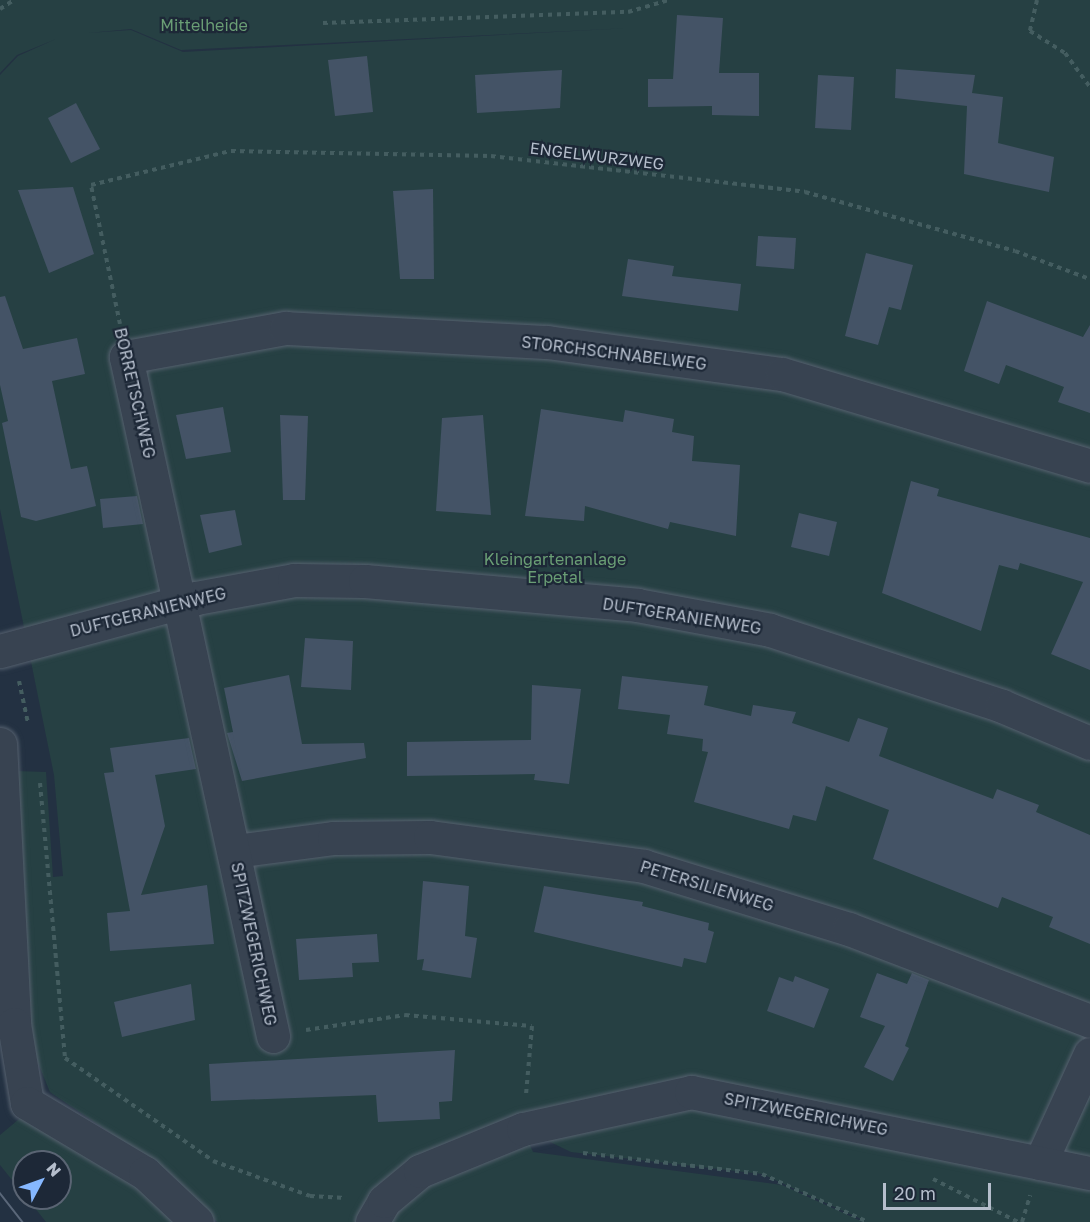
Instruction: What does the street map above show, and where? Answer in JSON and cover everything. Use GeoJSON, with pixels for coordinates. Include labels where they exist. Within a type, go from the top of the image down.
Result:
{"type":"FeatureCollection","features":[{"type":"Feature","properties":{"kind":"street","name":"STORCHSCHNABELWEG"},"geometry":{"type":"LineString","coordinates":[[126,357],[286,328],[547,342],[782,375],[1090,466]]}},
{"type":"Feature","properties":{"kind":"street","name":"BORRETSCHWEG"},"geometry":{"type":"LineString","coordinates":[[126,357],[182,601]]}},
{"type":"Feature","properties":{"kind":"street","name":"DUFTGERANIENWEG"},"geometry":{"type":"LineString","coordinates":[[6,649],[182,601],[294,580],[365,581],[637,605],[770,630],[1002,706],[1090,743]]}},
{"type":"Feature","properties":{"kind":"street","name":"SPITZWEGERICHWEG"},"geometry":{"type":"LineString","coordinates":[[182,601],[273,1036]]}},
{"type":"Feature","properties":{"kind":"street"},"geometry":{"type":"LineString","coordinates":[[0,744],[14,1024],[27,1103],[144,1173],[197,1222]]}},
{"type":"Feature","properties":{"kind":"street","name":"PETERSILIENWEG"},"geometry":{"type":"LineString","coordinates":[[235,851],[334,838],[430,837],[644,866],[849,929],[1090,1021]]}},
{"type":"Feature","properties":{"kind":"street"},"geometry":{"type":"LineString","coordinates":[[1040,1163],[1090,1054]]}},
{"type":"Feature","properties":{"kind":"street","name":"SPITZWEGERICHWEG"},"geometry":{"type":"LineString","coordinates":[[378,1212],[420,1172],[523,1129],[691,1092],[1090,1173]]}},
{"type":"Feature","properties":{"kind":"path"},"geometry":{"type":"LineString","coordinates":[[0,9],[7,1],[14,0]]}},
{"type":"Feature","properties":{"kind":"path"},"geometry":{"type":"LineString","coordinates":[[323,23],[628,12],[669,0]]}},
{"type":"Feature","properties":{"kind":"path"},"geometry":{"type":"LineString","coordinates":[[1037,0],[1030,31],[1065,52],[1090,87]]}},
{"type":"Feature","properties":{"kind":"path","name":"ENGELWURZWEG"},"geometry":{"type":"LineString","coordinates":[[91,185],[231,151],[491,156],[805,192],[1015,251],[1090,279]]}},
{"type":"Feature","properties":{"kind":"path","name":"BORRETSCHWEG"},"geometry":{"type":"LineString","coordinates":[[91,185],[126,357]]}},
{"type":"Feature","properties":{"kind":"path"},"geometry":{"type":"LineString","coordinates":[[6,649],[31,736]]}},
{"type":"Feature","properties":{"kind":"path"},"geometry":{"type":"LineString","coordinates":[[40,780],[65,1058],[213,1161],[310,1196],[378,1212]]}},
{"type":"Feature","properties":{"kind":"path","name":"SPITZWEGERICHWEG"},"geometry":{"type":"LineString","coordinates":[[273,1036],[405,1015],[532,1026],[523,1129]]}},
{"type":"Feature","properties":{"kind":"path"},"geometry":{"type":"LineString","coordinates":[[571,1152],[762,1174],[868,1222]]}},
{"type":"Feature","properties":{"kind":"green space","name":"Kleingartenanlage Erpetal"},"geometry":{"type":"Polygon","coordinates":[[[0,0],[1090,0],[1090,1222],[864,1222],[762,1174],[571,1152],[523,1129],[533,1152],[782,1185],[863,1222],[217,1222],[165,1170],[50,1092],[31,1046],[15,771],[46,772],[53,877],[63,876],[54,775],[0,509],[0,75],[18,56],[56,39],[17,55],[0,73],[0,0]],[[630,28],[181,50],[131,29],[88,33],[131,30],[183,52],[630,28]]]}},
{"type":"Feature","properties":{"kind":"green space"},"geometry":{"type":"Polygon","coordinates":[[[24,1115],[136,1185],[178,1222],[46,1222],[36,1210],[72,1210],[72,1150],[12,1150],[12,1180],[0,1165],[0,1135],[24,1115]]]}},
{"type":"Feature","properties":{"kind":"building"},"geometry":{"type":"Polygon","coordinates":[[[677,15],[723,18],[719,73],[759,73],[759,116],[712,115],[712,106],[648,107],[648,79],[673,79],[677,15]]]}},
{"type":"Feature","properties":{"kind":"building"},"geometry":{"type":"Polygon","coordinates":[[[367,56],[373,112],[335,116],[328,60],[367,56]]]}},
{"type":"Feature","properties":{"kind":"building"},"geometry":{"type":"Polygon","coordinates":[[[896,69],[975,75],[972,93],[1003,97],[998,143],[1054,157],[1049,192],[964,174],[967,106],[895,98],[896,69]]]}},
{"type":"Feature","properties":{"kind":"building"},"geometry":{"type":"Polygon","coordinates":[[[562,70],[560,108],[477,113],[475,75],[562,70]]]}},
{"type":"Feature","properties":{"kind":"building"},"geometry":{"type":"Polygon","coordinates":[[[818,75],[854,77],[851,130],[815,128],[818,75]]]}},
{"type":"Feature","properties":{"kind":"building"},"geometry":{"type":"Polygon","coordinates":[[[76,103],[100,149],[71,163],[48,118],[76,103]]]}},
{"type":"Feature","properties":{"kind":"building"},"geometry":{"type":"Polygon","coordinates":[[[73,187],[94,254],[49,273],[18,190],[73,187]]]}},
{"type":"Feature","properties":{"kind":"building"},"geometry":{"type":"Polygon","coordinates":[[[433,189],[434,279],[400,279],[393,191],[433,189]]]}},
{"type":"Feature","properties":{"kind":"building"},"geometry":{"type":"Polygon","coordinates":[[[758,236],[796,238],[794,269],[756,266],[758,236]]]}},
{"type":"Feature","properties":{"kind":"building"},"geometry":{"type":"Polygon","coordinates":[[[866,253],[913,265],[901,310],[889,307],[878,345],[845,336],[866,253]]]}},
{"type":"Feature","properties":{"kind":"building"},"geometry":{"type":"Polygon","coordinates":[[[628,259],[674,266],[672,276],[741,284],[738,311],[622,296],[628,259]]]}},
{"type":"Feature","properties":{"kind":"building"},"geometry":{"type":"Polygon","coordinates":[[[5,296],[23,349],[77,338],[85,374],[52,381],[71,469],[87,466],[96,506],[36,521],[21,517],[2,423],[8,421],[0,385],[0,297],[5,296]]]}},
{"type":"Feature","properties":{"kind":"building"},"geometry":{"type":"Polygon","coordinates":[[[987,301],[1083,337],[1090,325],[1090,413],[1058,402],[1064,387],[1006,365],[999,384],[964,371],[987,301]]]}},
{"type":"Feature","properties":{"kind":"building"},"geometry":{"type":"Polygon","coordinates":[[[223,407],[231,452],[186,459],[176,415],[223,407]]]}},
{"type":"Feature","properties":{"kind":"building"},"geometry":{"type":"Polygon","coordinates":[[[541,409],[623,422],[625,410],[674,419],[672,432],[694,436],[692,461],[740,465],[736,536],[670,522],[668,529],[585,506],[584,521],[525,516],[541,409]]]}},
{"type":"Feature","properties":{"kind":"building"},"geometry":{"type":"Polygon","coordinates":[[[280,415],[308,416],[305,500],[283,500],[280,415]]]}},
{"type":"Feature","properties":{"kind":"building"},"geometry":{"type":"Polygon","coordinates":[[[483,415],[491,515],[436,511],[442,418],[483,415]]]}},
{"type":"Feature","properties":{"kind":"building"},"geometry":{"type":"Polygon","coordinates":[[[911,481],[939,489],[937,496],[1090,538],[1090,670],[1051,654],[1083,582],[1020,563],[1018,570],[999,565],[981,631],[882,593],[911,481]]]}},
{"type":"Feature","properties":{"kind":"building"},"geometry":{"type":"Polygon","coordinates":[[[137,496],[143,524],[103,528],[100,499],[137,496]]]}},
{"type":"Feature","properties":{"kind":"building"},"geometry":{"type":"Polygon","coordinates":[[[235,510],[242,545],[209,553],[200,515],[235,510]]]}},
{"type":"Feature","properties":{"kind":"building"},"geometry":{"type":"Polygon","coordinates":[[[799,513],[837,522],[829,556],[791,547],[799,513]]]}},
{"type":"Feature","properties":{"kind":"building"},"geometry":{"type":"Polygon","coordinates":[[[305,638],[353,641],[351,690],[301,687],[305,638]]]}},
{"type":"Feature","properties":{"kind":"building"},"geometry":{"type":"Polygon","coordinates":[[[289,675],[302,744],[364,743],[366,758],[242,781],[227,733],[233,732],[224,688],[289,675]]]}},
{"type":"Feature","properties":{"kind":"building"},"geometry":{"type":"Polygon","coordinates":[[[622,676],[708,686],[704,705],[751,716],[753,705],[796,712],[792,723],[849,742],[858,718],[888,728],[879,756],[993,799],[997,789],[1039,805],[1036,812],[1090,835],[1090,944],[1049,927],[1053,917],[1002,897],[998,908],[873,859],[889,810],[826,786],[816,821],[793,815],[789,829],[694,802],[708,752],[702,751],[703,739],[667,734],[670,715],[618,709],[622,676]]]}},
{"type":"Feature","properties":{"kind":"building"},"geometry":{"type":"Polygon","coordinates":[[[532,685],[581,689],[569,784],[534,780],[535,774],[407,776],[407,742],[531,740],[532,685]]]}},
{"type":"Feature","properties":{"kind":"building"},"geometry":{"type":"Polygon","coordinates":[[[189,738],[196,769],[155,775],[165,826],[141,895],[207,885],[214,944],[110,951],[107,913],[130,911],[104,773],[114,772],[110,748],[189,738]]]}},
{"type":"Feature","properties":{"kind":"building"},"geometry":{"type":"Polygon","coordinates":[[[423,881],[469,886],[465,936],[477,938],[471,978],[422,970],[424,959],[417,960],[423,881]]]}},
{"type":"Feature","properties":{"kind":"building"},"geometry":{"type":"Polygon","coordinates":[[[544,886],[643,902],[642,906],[709,923],[708,930],[714,932],[706,963],[684,958],[682,967],[534,932],[544,886]]]}},
{"type":"Feature","properties":{"kind":"building"},"geometry":{"type":"Polygon","coordinates":[[[377,934],[379,962],[352,963],[353,977],[299,980],[296,939],[377,934]]]}},
{"type":"Feature","properties":{"kind":"building"},"geometry":{"type":"Polygon","coordinates":[[[877,973],[907,984],[912,973],[929,980],[905,1046],[909,1048],[893,1081],[864,1067],[885,1026],[860,1017],[877,973]]]}},
{"type":"Feature","properties":{"kind":"building"},"geometry":{"type":"Polygon","coordinates":[[[795,976],[829,989],[814,1028],[767,1011],[779,977],[793,982],[795,976]]]}},
{"type":"Feature","properties":{"kind":"building"},"geometry":{"type":"Polygon","coordinates":[[[191,984],[195,1020],[122,1037],[114,1002],[191,984]]]}},
{"type":"Feature","properties":{"kind":"building"},"geometry":{"type":"Polygon","coordinates":[[[455,1050],[452,1101],[439,1102],[440,1119],[378,1122],[376,1095],[211,1101],[209,1064],[455,1050]]]}},
{"type":"Feature","properties":{"kind":"tram line"},"geometry":{"type":"LineString","coordinates":[[0,1193],[23,1222]]}},
{"type":"Feature","properties":{"kind":"park label","name":"Mittelheide"},"geometry":{"type":"Point","coordinates":[204,25]}}]}
